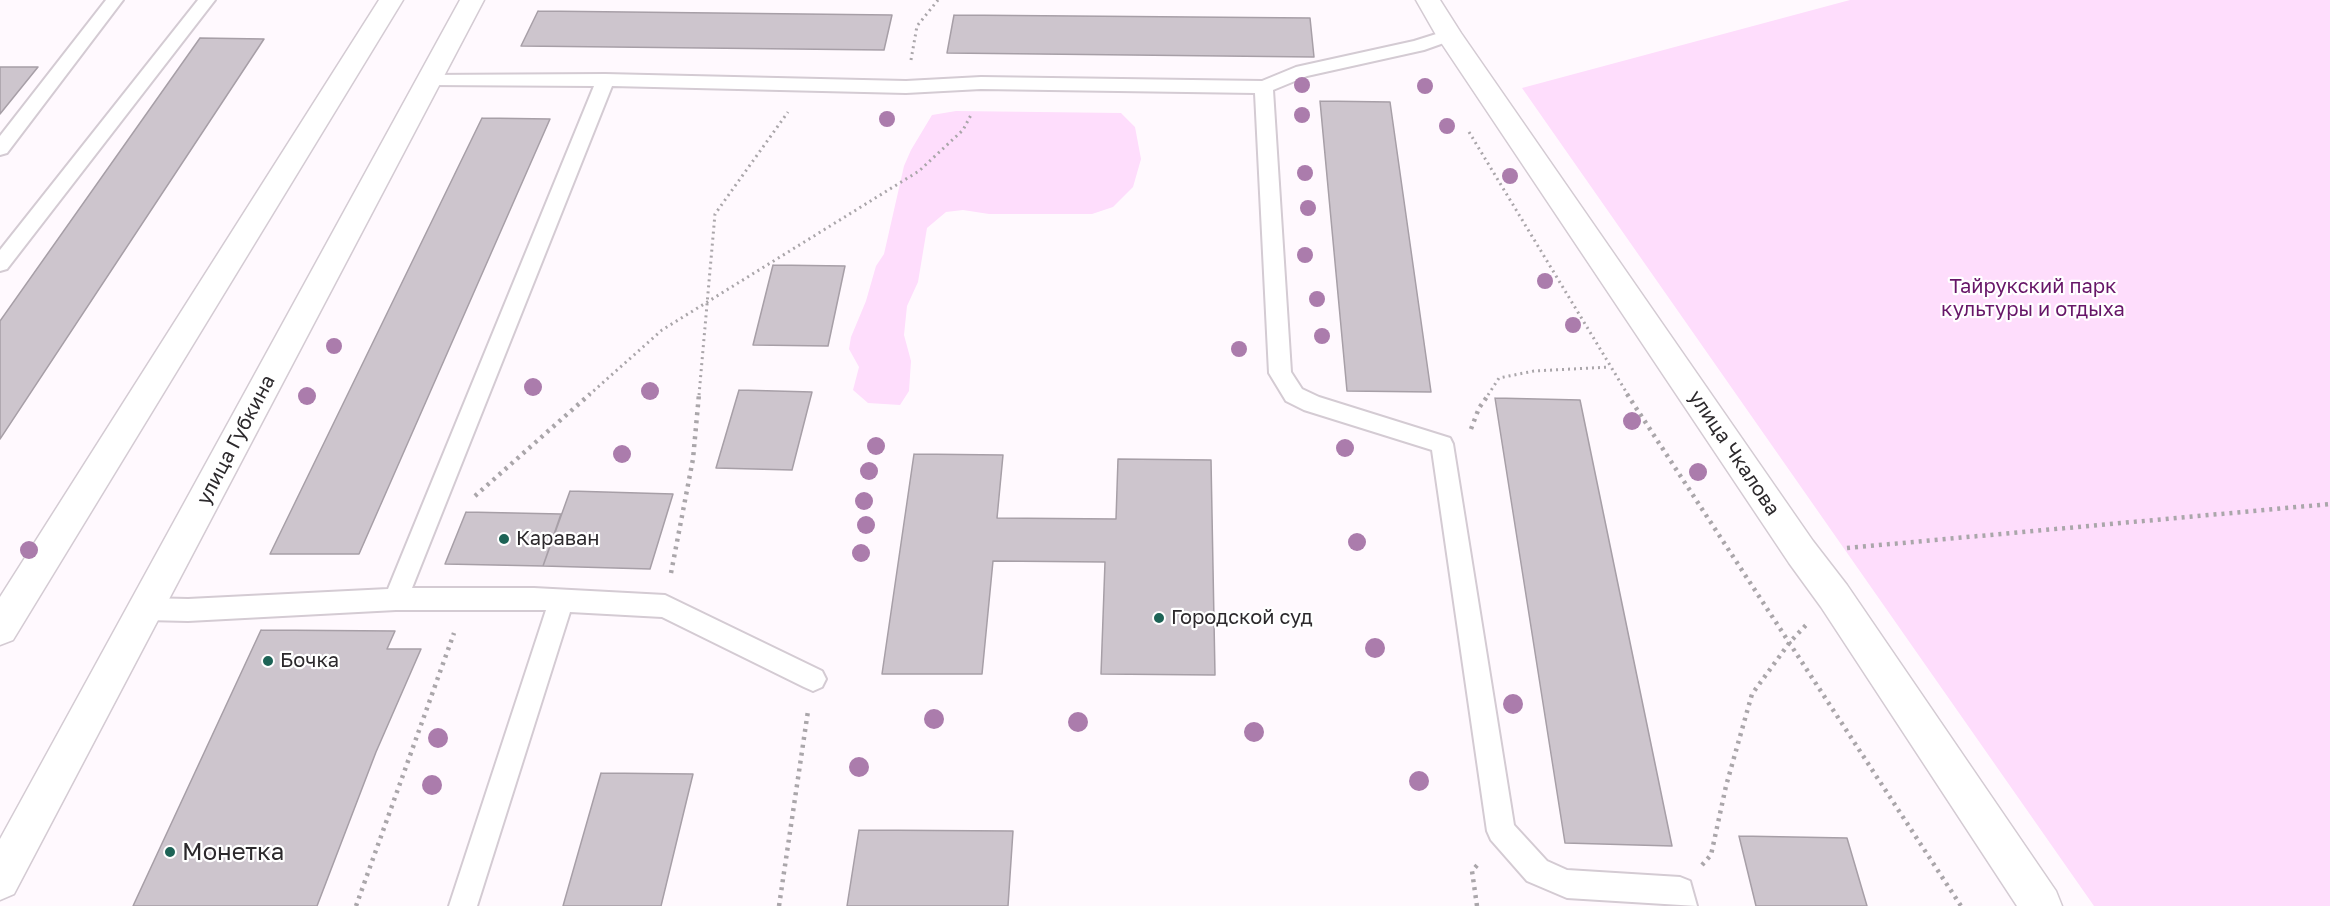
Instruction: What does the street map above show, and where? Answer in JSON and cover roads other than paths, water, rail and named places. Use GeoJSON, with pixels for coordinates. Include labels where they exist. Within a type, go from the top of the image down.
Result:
{"type":"FeatureCollection","features":[{"type":"Feature","properties":{"kind":"main road"},"geometry":{"type":"LineString","coordinates":[[0,630],[391,0]]}},
{"type":"Feature","properties":{"kind":"main road","name":"улица Губкина"},"geometry":{"type":"LineString","coordinates":[[0,880],[472,0]]}},
{"type":"Feature","properties":{"kind":"main road","name":"улица Чкалова"},"geometry":{"type":"LineString","coordinates":[[1428,0],[1449,35],[1834,596],[2041,906]]}},
{"type":"Feature","properties":{"kind":"lane"},"geometry":{"type":"LineString","coordinates":[[0,149],[115,0]]}},
{"type":"Feature","properties":{"kind":"lane"},"geometry":{"type":"LineString","coordinates":[[0,264],[207,0]]}},
{"type":"Feature","properties":{"kind":"lane"},"geometry":{"type":"LineString","coordinates":[[430,79],[605,80],[906,87],[981,83],[1264,87],[1302,71],[1418,46],[1449,35]]}},
{"type":"Feature","properties":{"kind":"lane"},"geometry":{"type":"LineString","coordinates":[[396,599],[605,80]]}},
{"type":"Feature","properties":{"kind":"lane"},"geometry":{"type":"LineString","coordinates":[[1264,87],[1280,373],[1294,394],[1312,404],[1442,444],[1501,831],[1537,871],[1567,884],[1681,899]]}},
{"type":"Feature","properties":{"kind":"lane"},"geometry":{"type":"LineString","coordinates":[[146,609],[188,610],[396,599],[562,600],[664,606],[813,679]]}},
{"type":"Feature","properties":{"kind":"lane"},"geometry":{"type":"LineString","coordinates":[[463,906],[562,600]]}},
{"type":"Feature","properties":{"kind":"place","name":"Караван"},"geometry":{"type":"Point","coordinates":[504,539]}},
{"type":"Feature","properties":{"kind":"place","name":"Городской суд"},"geometry":{"type":"Point","coordinates":[1159,618]}},
{"type":"Feature","properties":{"kind":"place","name":"Бочка"},"geometry":{"type":"Point","coordinates":[268,661]}},
{"type":"Feature","properties":{"kind":"place","name":"Монетка"},"geometry":{"type":"Point","coordinates":[170,852]}},
{"type":"Feature","properties":{"kind":"park label","name":"Тайрукский парк культуры и отдыха"},"geometry":{"type":"Point","coordinates":[2033,298]}}]}
